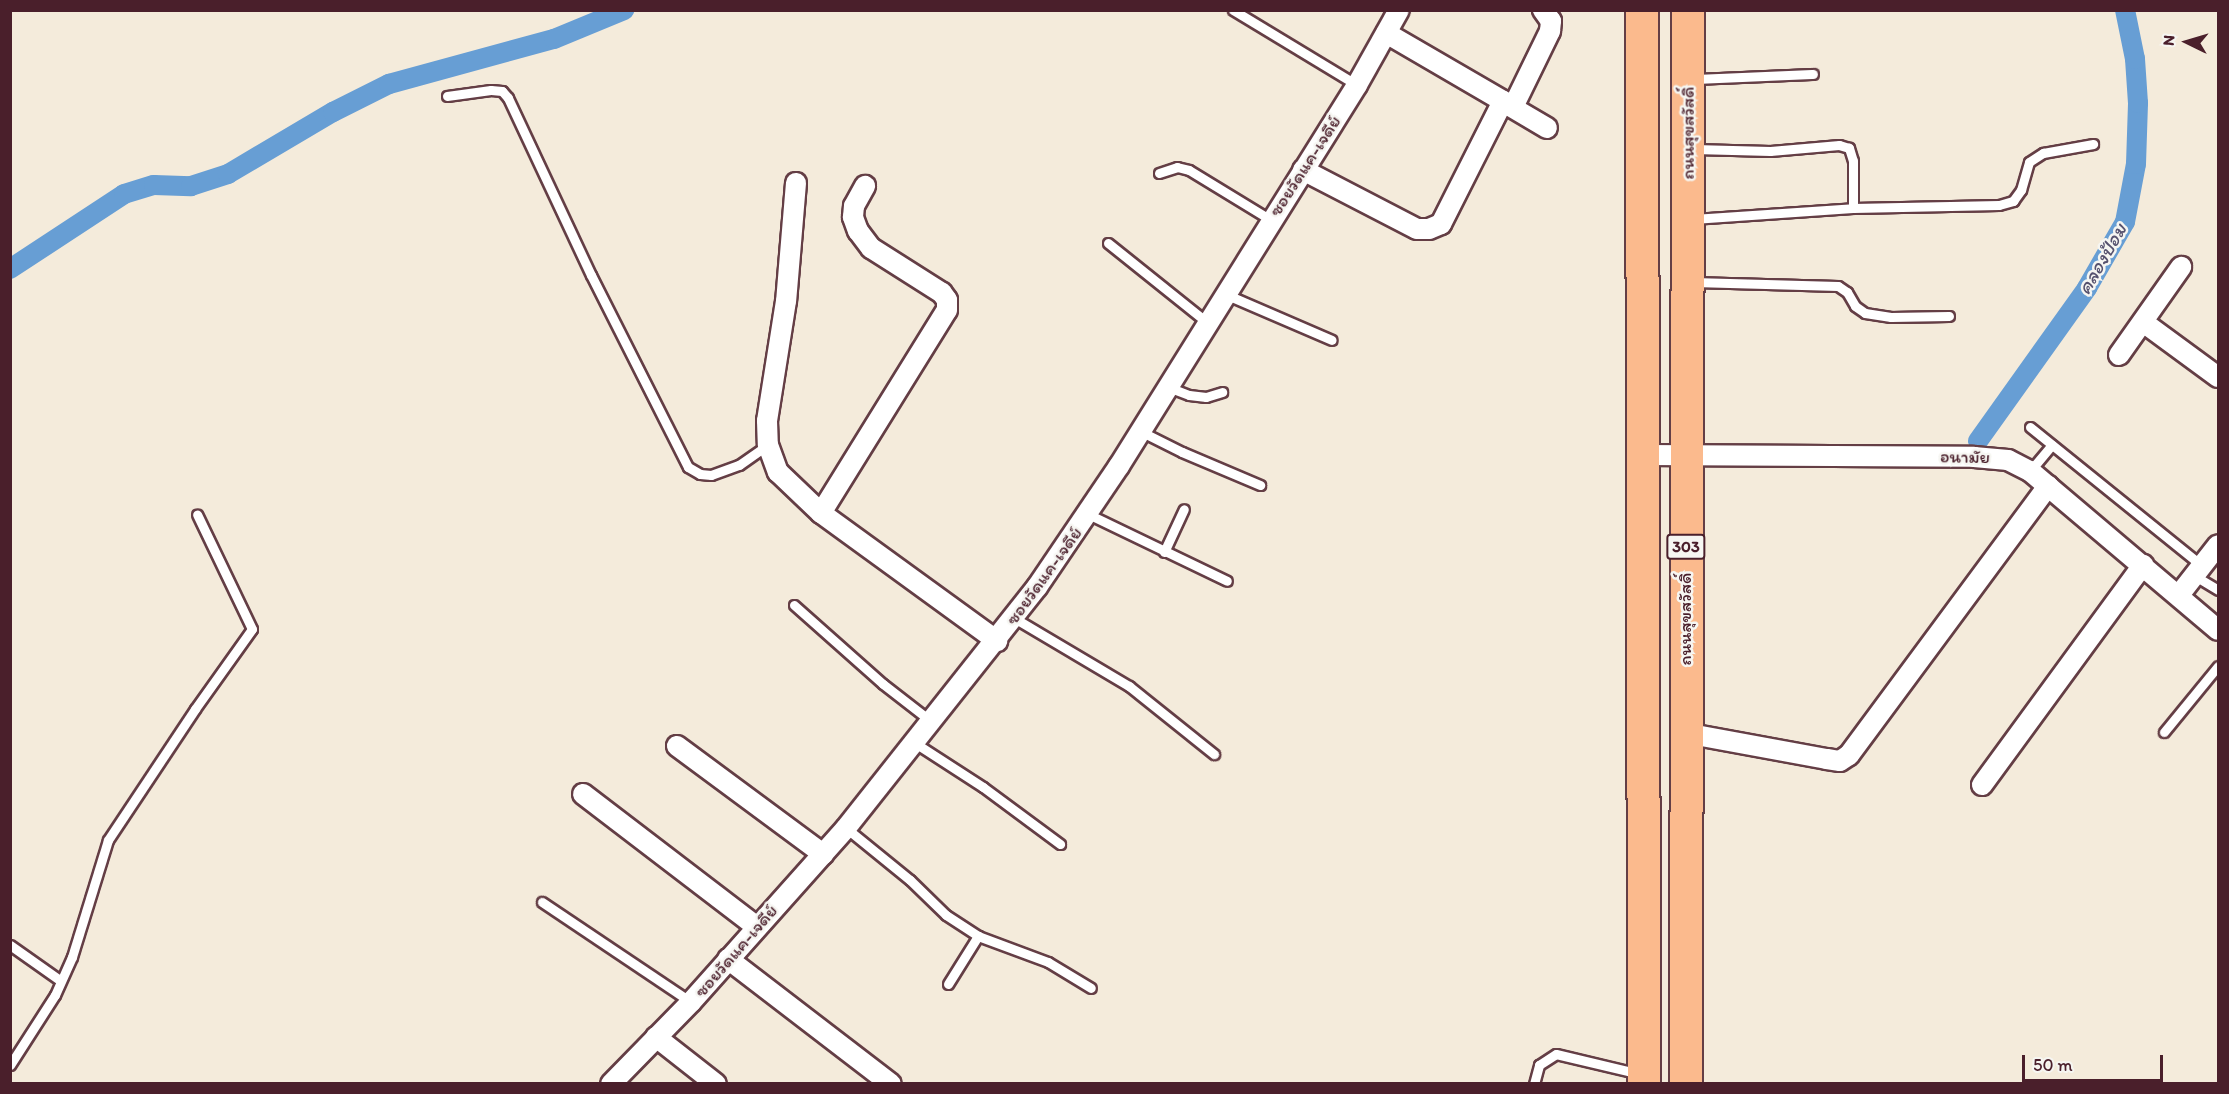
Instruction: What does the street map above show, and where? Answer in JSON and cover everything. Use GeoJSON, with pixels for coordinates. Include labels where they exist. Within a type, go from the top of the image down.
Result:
{"type":"FeatureCollection","features":[{"type":"Feature","properties":{"kind":"main road","name":"303"},"geometry":{"type":"LineString","coordinates":[[1642,10],[1644,1079]]}},
{"type":"Feature","properties":{"kind":"main road","name":"ถนนสุขสวัสดิ์"},"geometry":{"type":"LineString","coordinates":[[1686,1083],[1688,10]]}},
{"type":"Feature","properties":{"kind":"street","name":"ซอยวัดแค-เจดีย์"},"geometry":{"type":"LineString","coordinates":[[611,1083],[691,1002],[846,828],[1014,618],[1088,514],[1358,85],[1399,10]]}},
{"type":"Feature","properties":{"kind":"street"},"geometry":{"type":"LineString","coordinates":[[1303,170],[1417,229],[1429,229],[1441,224],[1550,31],[1551,21],[1543,10]]}},
{"type":"Feature","properties":{"kind":"street"},"geometry":{"type":"LineString","coordinates":[[1386,33],[1547,128]]}},
{"type":"Feature","properties":{"kind":"street"},"geometry":{"type":"LineString","coordinates":[[796,183],[786,301],[767,421],[768,446],[778,472],[821,513],[997,641]]}},
{"type":"Feature","properties":{"kind":"street"},"geometry":{"type":"LineString","coordinates":[[821,513],[947,310],[947,300],[942,293],[871,248],[858,231],[853,217],[854,206],[865,186]]}},
{"type":"Feature","properties":{"kind":"street"},"geometry":{"type":"LineString","coordinates":[[2119,355],[2181,267]]}},
{"type":"Feature","properties":{"kind":"street"},"geometry":{"type":"LineString","coordinates":[[2143,322],[2218,377]]}},
{"type":"Feature","properties":{"kind":"street","name":"อนามัย"},"geometry":{"type":"LineString","coordinates":[[1643,455],[1992,457],[2008,460],[2030,471],[2180,595],[2218,630]]}},
{"type":"Feature","properties":{"kind":"street"},"geometry":{"type":"LineString","coordinates":[[1685,733],[1840,761],[1850,755],[2048,486]]}},
{"type":"Feature","properties":{"kind":"street"},"geometry":{"type":"LineString","coordinates":[[2180,595],[2218,545]]}},
{"type":"Feature","properties":{"kind":"street"},"geometry":{"type":"LineString","coordinates":[[1982,785],[2143,566]]}},
{"type":"Feature","properties":{"kind":"street"},"geometry":{"type":"LineString","coordinates":[[677,746],[823,854]]}},
{"type":"Feature","properties":{"kind":"street"},"geometry":{"type":"LineString","coordinates":[[583,794],[757,927]]}},
{"type":"Feature","properties":{"kind":"street"},"geometry":{"type":"LineString","coordinates":[[729,959],[891,1083]]}},
{"type":"Feature","properties":{"kind":"street"},"geometry":{"type":"LineString","coordinates":[[656,1037],[716,1083]]}},
{"type":"Feature","properties":{"kind":"lane"},"geometry":{"type":"LineString","coordinates":[[1233,10],[1358,85]]}},
{"type":"Feature","properties":{"kind":"lane"},"geometry":{"type":"LineString","coordinates":[[1689,79],[1813,74]]}},
{"type":"Feature","properties":{"kind":"lane"},"geometry":{"type":"LineString","coordinates":[[447,96],[491,90],[502,92],[508,98],[591,275],[688,467],[700,474],[711,475],[739,465],[768,446]]}},
{"type":"Feature","properties":{"kind":"lane"},"geometry":{"type":"LineString","coordinates":[[1688,220],[1853,208],[1999,205],[2013,201],[2021,190],[2029,162],[2043,153],[2093,144]]}},
{"type":"Feature","properties":{"kind":"lane"},"geometry":{"type":"LineString","coordinates":[[1688,149],[1770,151],[1839,145],[1849,148],[1853,161],[1853,208]]}},
{"type":"Feature","properties":{"kind":"lane"},"geometry":{"type":"LineString","coordinates":[[1159,173],[1177,167],[1189,170],[1271,220]]}},
{"type":"Feature","properties":{"kind":"lane"},"geometry":{"type":"LineString","coordinates":[[1108,243],[1208,322]]}},
{"type":"Feature","properties":{"kind":"lane"},"geometry":{"type":"LineString","coordinates":[[1688,282],[1838,286],[1847,292],[1855,306],[1865,313],[1891,317],[1948,316]]}},
{"type":"Feature","properties":{"kind":"lane"},"geometry":{"type":"LineString","coordinates":[[1225,294],[1332,340]]}},
{"type":"Feature","properties":{"kind":"lane"},"geometry":{"type":"LineString","coordinates":[[1168,387],[1206,397],[1222,392]]}},
{"type":"Feature","properties":{"kind":"lane"},"geometry":{"type":"LineString","coordinates":[[2030,427],[2218,590]]}},
{"type":"Feature","properties":{"kind":"lane"},"geometry":{"type":"LineString","coordinates":[[1140,431],[1182,452],[1260,485]]}},
{"type":"Feature","properties":{"kind":"lane"},"geometry":{"type":"LineString","coordinates":[[2030,471],[2052,445]]}},
{"type":"Feature","properties":{"kind":"lane"},"geometry":{"type":"LineString","coordinates":[[1164,552],[1184,509]]}},
{"type":"Feature","properties":{"kind":"lane"},"geometry":{"type":"LineString","coordinates":[[10,1065],[62,981],[72,957],[108,840],[195,709],[252,629],[197,514]]}},
{"type":"Feature","properties":{"kind":"lane"},"geometry":{"type":"LineString","coordinates":[[1088,514],[1227,581]]}},
{"type":"Feature","properties":{"kind":"lane"},"geometry":{"type":"LineString","coordinates":[[794,605],[883,684],[932,722]]}},
{"type":"Feature","properties":{"kind":"lane"},"geometry":{"type":"LineString","coordinates":[[1014,618],[1129,686],[1214,754]]}},
{"type":"Feature","properties":{"kind":"lane"},"geometry":{"type":"LineString","coordinates":[[2164,732],[2218,666]]}},
{"type":"Feature","properties":{"kind":"lane"},"geometry":{"type":"LineString","coordinates":[[915,743],[983,786],[1060,844]]}},
{"type":"Feature","properties":{"kind":"lane"},"geometry":{"type":"LineString","coordinates":[[846,828],[910,880],[946,915],[978,936],[1048,962],[1091,988]]}},
{"type":"Feature","properties":{"kind":"lane"},"geometry":{"type":"LineString","coordinates":[[542,902],[691,1002]]}},
{"type":"Feature","properties":{"kind":"lane"},"geometry":{"type":"LineString","coordinates":[[948,984],[978,936]]}},
{"type":"Feature","properties":{"kind":"lane"},"geometry":{"type":"LineString","coordinates":[[10,945],[62,981]]}},
{"type":"Feature","properties":{"kind":"lane"},"geometry":{"type":"LineString","coordinates":[[1534,1083],[1539,1065],[1556,1054],[1644,1079]]}},
{"type":"Feature","properties":{"kind":"waterway"},"geometry":{"type":"LineString","coordinates":[[10,269],[124,194],[154,185],[191,186],[228,174],[333,112],[389,84],[554,39],[624,10]]}},
{"type":"Feature","properties":{"kind":"waterway","name":"คลองป้อม"},"geometry":{"type":"LineString","coordinates":[[1978,441],[2087,288],[2125,222],[2136,164],[2138,103],[2135,59],[2125,10]]}}]}
